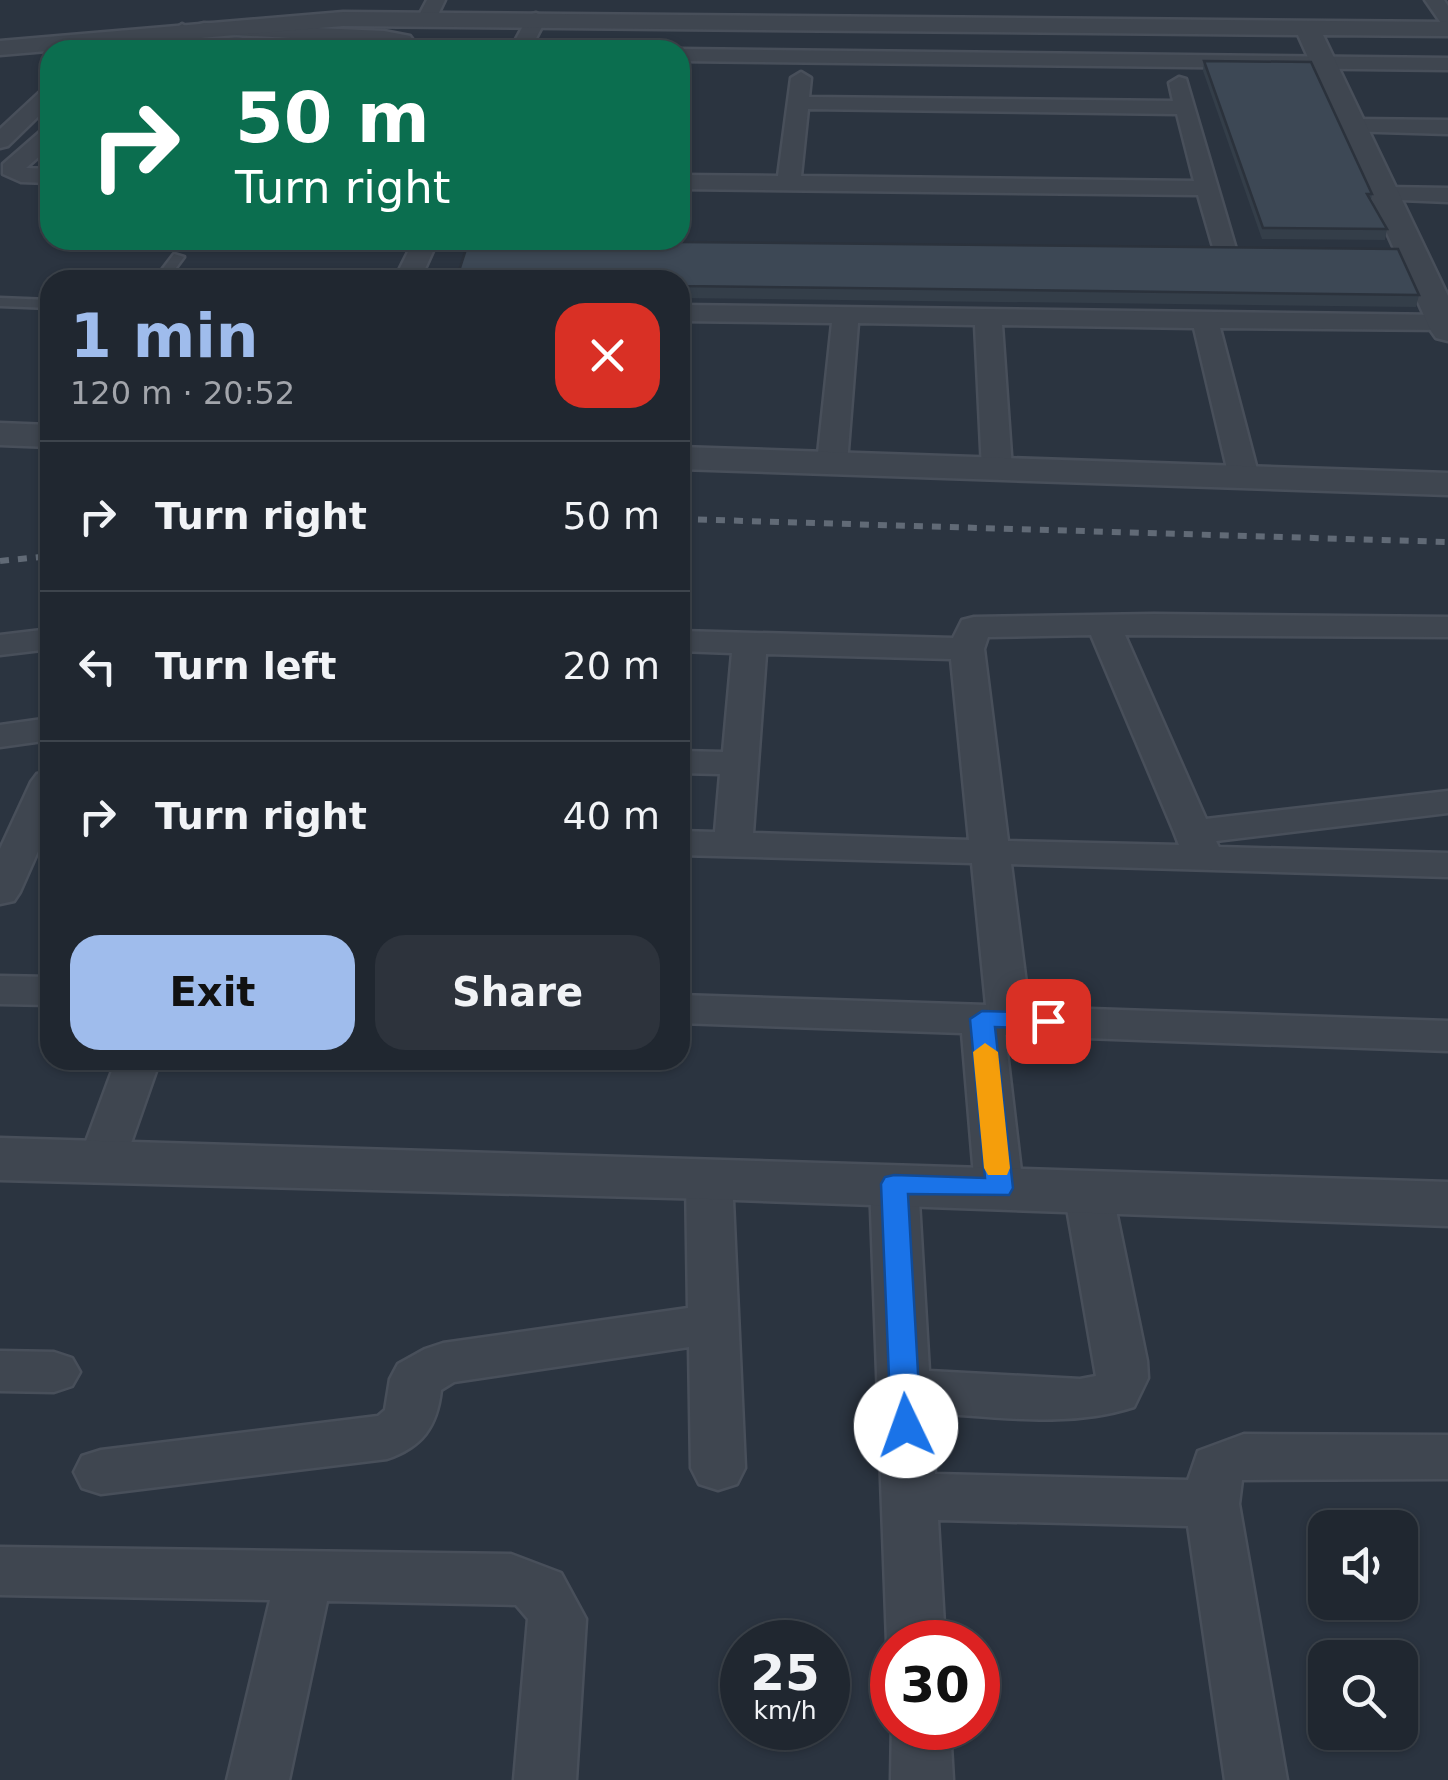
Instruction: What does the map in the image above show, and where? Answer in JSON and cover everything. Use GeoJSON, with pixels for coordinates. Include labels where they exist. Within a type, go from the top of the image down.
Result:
{"type":"FeatureCollection","features":[{"type":"Feature","properties":{"kind":"street"},"geometry":{"type":"LineString","coordinates":[[1434,0],[1448,19]]}},
{"type":"Feature","properties":{"kind":"street"},"geometry":{"type":"LineString","coordinates":[[155,40],[196,26],[432,9],[536,19],[1002,12],[1307,27],[1448,28]]}},
{"type":"Feature","properties":{"kind":"street"},"geometry":{"type":"LineString","coordinates":[[525,40],[536,19]]}},
{"type":"Feature","properties":{"kind":"street"},"geometry":{"type":"LineString","coordinates":[[196,26],[403,40]]}},
{"type":"Feature","properties":{"kind":"street"},"geometry":{"type":"LineString","coordinates":[[690,313],[1446,327],[1307,27]]}},
{"type":"Feature","properties":{"kind":"street"},"geometry":{"type":"LineString","coordinates":[[2,50],[40,47]]}},
{"type":"Feature","properties":{"kind":"street"},"geometry":{"type":"LineString","coordinates":[[690,55],[1448,64]]}},
{"type":"Feature","properties":{"kind":"street"},"geometry":{"type":"LineString","coordinates":[[789,184],[804,56]]}},
{"type":"Feature","properties":{"kind":"street"},"geometry":{"type":"LineString","coordinates":[[1173,60],[1223,249]]}},
{"type":"Feature","properties":{"kind":"street"},"geometry":{"type":"LineString","coordinates":[[0,140],[30,103]]}},
{"type":"Feature","properties":{"kind":"street"},"geometry":{"type":"LineString","coordinates":[[798,103],[1186,108]]}},
{"type":"Feature","properties":{"kind":"street"},"geometry":{"type":"LineString","coordinates":[[1353,126],[1448,127]]}},
{"type":"Feature","properties":{"kind":"street"},"geometry":{"type":"LineString","coordinates":[[40,144],[10,169],[14,174],[40,175]]}},
{"type":"Feature","properties":{"kind":"street"},"geometry":{"type":"LineString","coordinates":[[690,182],[1208,188]]}},
{"type":"Feature","properties":{"kind":"street"},"geometry":{"type":"LineString","coordinates":[[1385,194],[1448,196]]}},
{"type":"Feature","properties":{"kind":"street"},"geometry":{"type":"LineString","coordinates":[[1374,251],[1411,251]]}},
{"type":"Feature","properties":{"kind":"street"},"geometry":{"type":"LineString","coordinates":[[832,463],[846,315]]}},
{"type":"Feature","properties":{"kind":"street"},"geometry":{"type":"LineString","coordinates":[[988,317],[997,468]]}},
{"type":"Feature","properties":{"kind":"street"},"geometry":{"type":"LineString","coordinates":[[1204,320],[1244,477]]}},
{"type":"Feature","properties":{"kind":"street"},"geometry":{"type":"LineString","coordinates":[[0,434],[40,436]]}},
{"type":"Feature","properties":{"kind":"street"},"geometry":{"type":"LineString","coordinates":[[690,458],[1448,484]]}},
{"type":"Feature","properties":{"kind":"street"},"geometry":{"type":"LineString","coordinates":[[1104,624],[1198,845]]}},
{"type":"Feature","properties":{"kind":"street"},"geometry":{"type":"LineString","coordinates":[[999,1188],[990,852],[967,649],[974,627],[1448,626]]}},
{"type":"Feature","properties":{"kind":"street"},"geometry":{"type":"LineString","coordinates":[[0,645],[40,640]]}},
{"type":"Feature","properties":{"kind":"street"},"geometry":{"type":"LineString","coordinates":[[690,641],[967,649]]}},
{"type":"Feature","properties":{"kind":"street"},"geometry":{"type":"LineString","coordinates":[[733,845],[750,643]]}},
{"type":"Feature","properties":{"kind":"street"},"geometry":{"type":"LineString","coordinates":[[0,736],[40,730]]}},
{"type":"Feature","properties":{"kind":"street"},"geometry":{"type":"LineString","coordinates":[[690,762],[740,763]]}},
{"type":"Feature","properties":{"kind":"street"},"geometry":{"type":"LineString","coordinates":[[1198,845],[1448,802]]}},
{"type":"Feature","properties":{"kind":"street"},"geometry":{"type":"LineString","coordinates":[[0,892],[40,804]]}},
{"type":"Feature","properties":{"kind":"street"},"geometry":{"type":"LineString","coordinates":[[690,844],[990,852],[1198,845],[1448,866]]}},
{"type":"Feature","properties":{"kind":"street"},"geometry":{"type":"LineString","coordinates":[[0,990],[40,992]]}},
{"type":"Feature","properties":{"kind":"street"},"geometry":{"type":"LineString","coordinates":[[690,1009],[1448,1036]]}},
{"type":"Feature","properties":{"kind":"street"},"geometry":{"type":"LineString","coordinates":[[101,1162],[134,1070]]}},
{"type":"Feature","properties":{"kind":"street"},"geometry":{"type":"LineString","coordinates":[[0,1159],[709,1178],[1448,1204]]}},
{"type":"Feature","properties":{"kind":"street"},"geometry":{"type":"LineString","coordinates":[[709,1178],[718,1468]]}},
{"type":"Feature","properties":{"kind":"street"},"geometry":{"type":"LineString","coordinates":[[894,1184],[915,1620]]}},
{"type":"Feature","properties":{"kind":"street"},"geometry":{"type":"LineString","coordinates":[[904,1391],[1080,1400],[1116,1392],[1122,1378],[1121,1360],[1088,1191]]}},
{"type":"Feature","properties":{"kind":"street"},"geometry":{"type":"LineString","coordinates":[[101,1472],[387,1437],[402,1431],[411,1418],[416,1379],[443,1364],[713,1324]]}},
{"type":"Feature","properties":{"kind":"street"},"geometry":{"type":"LineString","coordinates":[[0,1371],[54,1372]]}},
{"type":"Feature","properties":{"kind":"street"},"geometry":{"type":"LineString","coordinates":[[1256,1780],[1212,1504],[1216,1467],[1244,1456],[1448,1458]]}},
{"type":"Feature","properties":{"kind":"street"},"geometry":{"type":"LineString","coordinates":[[909,1496],[1212,1504]]}},
{"type":"Feature","properties":{"kind":"street"},"geometry":{"type":"LineString","coordinates":[[0,1572],[511,1579],[536,1584],[551,1598],[557,1618],[544,1780]]}},
{"type":"Feature","properties":{"kind":"street"},"geometry":{"type":"LineString","coordinates":[[258,1780],[304,1576]]}},
{"type":"Feature","properties":{"kind":"street"},"geometry":{"type":"LineString","coordinates":[[921,1750],[922,1780]]}},
{"type":"Feature","properties":{"kind":"lane"},"geometry":{"type":"LineString","coordinates":[[168,270],[178,257]]}},
{"type":"Feature","properties":{"kind":"lane"},"geometry":{"type":"LineString","coordinates":[[0,302],[40,304]]}},
{"type":"Feature","properties":{"kind":"building"},"geometry":{"type":"Polygon","coordinates":[[[1204,61],[1311,62],[1372,194],[1367,194],[1387,229],[1263,228],[1204,61]]]}},
{"type":"Feature","properties":{"kind":"building"},"geometry":{"type":"Polygon","coordinates":[[[690,242],[1398,249],[1419,295],[690,286],[690,270],[459,270],[466,250],[690,250],[690,242]]]}},
{"type":"Feature","properties":{"kind":"railway"},"geometry":{"type":"LineString","coordinates":[[690,519],[1448,542]]}},
{"type":"Feature","properties":{"kind":"railway"},"geometry":{"type":"LineString","coordinates":[[0,561],[40,557]]}},
{"type":"Feature","properties":{"kind":"slow traffic"},"geometry":{"type":"LineString","coordinates":[[985,1052],[997,1168]]}},
{"type":"Feature","properties":{"kind":"route"},"geometry":{"type":"LineString","coordinates":[[906,1426],[894,1184],[999,1188],[982,1019],[1048,1021]]}}]}
